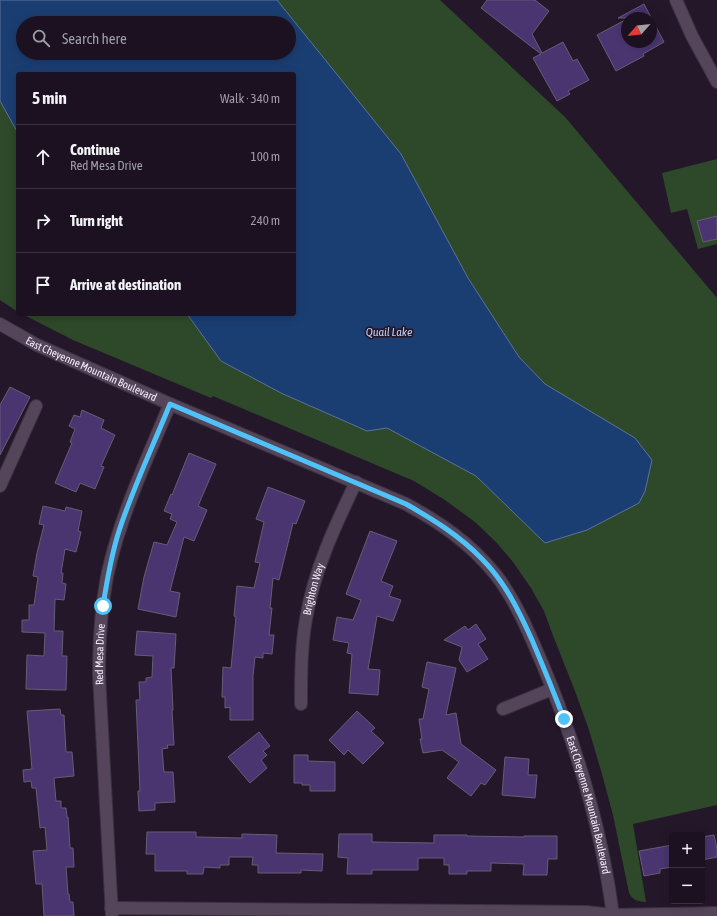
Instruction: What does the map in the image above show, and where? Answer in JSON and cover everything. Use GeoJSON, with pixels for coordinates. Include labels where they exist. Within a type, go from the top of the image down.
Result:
{"type":"FeatureCollection","features":[{"type":"Feature","properties":{"kind":"street"},"geometry":{"type":"LineString","coordinates":[[676,0],[692,36],[717,82]]}},
{"type":"Feature","properties":{"kind":"street","name":"East Cheyenne Mountain Boulevard"},"geometry":{"type":"LineString","coordinates":[[0,324],[37,345],[170,404],[406,504],[432,518],[484,560],[497,576],[512,599],[527,630],[552,689],[576,754],[588,791],[603,856],[613,915]]}},
{"type":"Feature","properties":{"kind":"street","name":"Red Mesa Drive"},"geometry":{"type":"LineString","coordinates":[[112,912],[99,675],[99,641],[108,573],[118,533],[129,501],[170,404]]}},
{"type":"Feature","properties":{"kind":"street"},"geometry":{"type":"LineString","coordinates":[[0,486],[36,406]]}},
{"type":"Feature","properties":{"kind":"street","name":"Brighton Way"},"geometry":{"type":"LineString","coordinates":[[301,704],[302,649],[306,618],[313,587],[334,528],[356,482]]}},
{"type":"Feature","properties":{"kind":"street"},"geometry":{"type":"LineString","coordinates":[[503,708],[552,689]]}},
{"type":"Feature","properties":{"kind":"street"},"geometry":{"type":"LineString","coordinates":[[112,912],[586,912],[613,915],[717,913]]}},
{"type":"Feature","properties":{"kind":"green space"},"geometry":{"type":"Polygon","coordinates":[[[0,0],[440,0],[565,117],[717,298],[717,805],[633,824],[646,902],[632,898],[629,893],[613,815],[589,730],[544,611],[531,588],[513,562],[497,543],[475,522],[445,500],[414,481],[213,396],[211,398],[73,340],[26,316],[296,316],[296,72],[16,72],[16,311],[0,300],[0,0]]]}},
{"type":"Feature","properties":{"kind":"green space"},"geometry":{"type":"Polygon","coordinates":[[[717,159],[717,244],[698,249],[687,209],[671,213],[662,173],[717,159]]]}},
{"type":"Feature","properties":{"kind":"water","name":"Quail Lake"},"geometry":{"type":"Polygon","coordinates":[[[0,0],[277,0],[290,16],[16,16],[16,60],[296,60],[296,24],[401,154],[468,278],[519,357],[545,384],[635,438],[652,460],[645,491],[639,503],[587,530],[545,543],[476,476],[387,428],[367,431],[281,393],[221,361],[188,316],[296,316],[296,72],[16,72],[16,129],[0,101],[0,0]]]}},
{"type":"Feature","properties":{"kind":"building"},"geometry":{"type":"Polygon","coordinates":[[[487,0],[535,0],[549,11],[532,34],[542,53],[563,42],[573,61],[577,59],[589,80],[568,91],[570,94],[557,101],[533,58],[541,54],[481,8],[487,0]]]}},
{"type":"Feature","properties":{"kind":"building"},"geometry":{"type":"Polygon","coordinates":[[[644,4],[648,12],[629,12],[644,4]]]}},
{"type":"Feature","properties":{"kind":"building"},"geometry":{"type":"Polygon","coordinates":[[[621,22],[621,48],[654,48],[643,54],[644,56],[616,71],[597,35],[621,22]]]}},
{"type":"Feature","properties":{"kind":"building"},"geometry":{"type":"Polygon","coordinates":[[[657,29],[664,42],[657,46],[657,29]]]}},
{"type":"Feature","properties":{"kind":"building"},"geometry":{"type":"Polygon","coordinates":[[[717,216],[717,239],[703,242],[697,221],[717,216]]]}},
{"type":"Feature","properties":{"kind":"building"},"geometry":{"type":"Polygon","coordinates":[[[10,387],[30,397],[0,455],[0,405],[10,387]]]}},
{"type":"Feature","properties":{"kind":"building"},"geometry":{"type":"Polygon","coordinates":[[[82,410],[104,420],[101,428],[115,435],[101,466],[104,467],[95,489],[80,483],[76,492],[55,483],[72,443],[70,442],[75,429],[69,426],[74,415],[80,417],[82,410]]]}},
{"type":"Feature","properties":{"kind":"building"},"geometry":{"type":"Polygon","coordinates":[[[189,453],[216,464],[198,506],[207,510],[194,541],[184,537],[170,591],[180,593],[176,617],[138,609],[144,577],[154,542],[167,545],[177,522],[170,519],[172,514],[164,511],[189,453]]]}},
{"type":"Feature","properties":{"kind":"building"},"geometry":{"type":"Polygon","coordinates":[[[268,487],[305,501],[296,524],[293,523],[279,580],[273,578],[269,635],[274,635],[272,654],[263,653],[263,658],[255,657],[253,676],[253,720],[230,720],[230,707],[225,708],[225,697],[222,697],[223,667],[231,668],[236,617],[234,616],[237,586],[254,588],[255,584],[260,563],[255,562],[264,522],[256,519],[268,487]]]}},
{"type":"Feature","properties":{"kind":"building"},"geometry":{"type":"Polygon","coordinates":[[[43,506],[65,511],[66,507],[82,511],[78,531],[81,532],[76,552],[65,549],[61,573],[63,573],[62,583],[66,584],[64,600],[55,599],[54,631],[63,631],[62,656],[67,656],[66,690],[26,689],[27,655],[44,656],[45,633],[22,632],[22,620],[29,620],[29,605],[34,605],[38,577],[33,576],[44,525],[39,524],[43,506]]]}},
{"type":"Feature","properties":{"kind":"building"},"geometry":{"type":"Polygon","coordinates":[[[370,531],[397,541],[381,581],[393,586],[389,596],[401,600],[393,621],[377,616],[368,669],[380,670],[378,695],[349,693],[352,654],[347,653],[349,643],[333,640],[337,617],[353,620],[361,600],[346,594],[370,531]]]}},
{"type":"Feature","properties":{"kind":"building"},"geometry":{"type":"Polygon","coordinates":[[[476,624],[486,639],[478,644],[488,659],[467,672],[459,660],[462,647],[444,640],[465,626],[468,630],[476,624]]]}},
{"type":"Feature","properties":{"kind":"building"},"geometry":{"type":"Polygon","coordinates":[[[137,631],[176,634],[174,668],[171,668],[174,745],[167,745],[168,748],[162,749],[164,772],[173,772],[175,802],[155,803],[155,810],[139,811],[138,791],[140,791],[136,700],[140,700],[139,682],[146,682],[146,678],[152,677],[153,656],[135,655],[137,631]]]}},
{"type":"Feature","properties":{"kind":"building"},"geometry":{"type":"Polygon","coordinates":[[[427,662],[456,668],[446,715],[456,713],[461,744],[496,770],[485,785],[481,783],[471,796],[447,778],[459,762],[442,750],[423,753],[420,739],[422,739],[419,719],[423,719],[429,689],[422,687],[427,662]]]}},
{"type":"Feature","properties":{"kind":"building"},"geometry":{"type":"Polygon","coordinates":[[[60,709],[61,715],[64,715],[66,752],[72,752],[74,776],[54,778],[56,801],[61,801],[61,808],[66,808],[70,848],[73,848],[74,867],[66,867],[68,894],[70,902],[73,902],[74,916],[44,916],[42,884],[36,884],[33,851],[47,850],[45,827],[40,828],[36,788],[32,788],[31,781],[24,782],[23,770],[32,769],[27,711],[60,709]]]}},
{"type":"Feature","properties":{"kind":"building"},"geometry":{"type":"Polygon","coordinates":[[[357,711],[375,728],[371,731],[384,743],[363,764],[348,750],[344,755],[329,740],[357,711]]]}},
{"type":"Feature","properties":{"kind":"building"},"geometry":{"type":"Polygon","coordinates":[[[259,732],[270,746],[263,751],[267,755],[261,760],[267,768],[250,783],[228,757],[259,732]]]}},
{"type":"Feature","properties":{"kind":"building"},"geometry":{"type":"Polygon","coordinates":[[[294,755],[308,755],[308,761],[335,762],[335,791],[310,791],[310,785],[294,783],[294,755]]]}},
{"type":"Feature","properties":{"kind":"building"},"geometry":{"type":"Polygon","coordinates":[[[505,757],[529,759],[528,775],[537,775],[535,798],[502,795],[505,757]]]}},
{"type":"Feature","properties":{"kind":"building"},"geometry":{"type":"Polygon","coordinates":[[[147,832],[196,832],[196,837],[242,838],[242,834],[277,835],[276,853],[323,854],[322,871],[301,870],[301,873],[258,873],[258,865],[252,865],[253,857],[229,857],[229,865],[220,865],[220,868],[204,867],[203,874],[187,874],[187,871],[155,871],[155,854],[146,854],[147,832]]]}},
{"type":"Feature","properties":{"kind":"building"},"geometry":{"type":"Polygon","coordinates":[[[339,834],[372,834],[372,842],[434,843],[434,835],[524,837],[557,836],[557,859],[548,859],[547,875],[523,875],[524,864],[491,863],[491,871],[467,871],[467,874],[449,874],[449,865],[444,865],[444,858],[418,858],[418,870],[372,870],[372,874],[347,874],[348,858],[338,857],[339,834]]]}},
{"type":"Feature","properties":{"kind":"building"},"geometry":{"type":"Polygon","coordinates":[[[714,835],[717,857],[705,859],[705,836],[714,835]]]}},
{"type":"Feature","properties":{"kind":"building"},"geometry":{"type":"Polygon","coordinates":[[[669,846],[669,868],[660,869],[660,873],[644,876],[639,851],[669,846]]]}},
{"type":"Feature","properties":{"kind":"route"},"geometry":{"type":"LineString","coordinates":[[103,606],[108,573],[118,533],[129,501],[170,404],[406,504],[432,518],[450,531],[484,560],[497,576],[512,599],[538,654],[564,719]]}}]}
